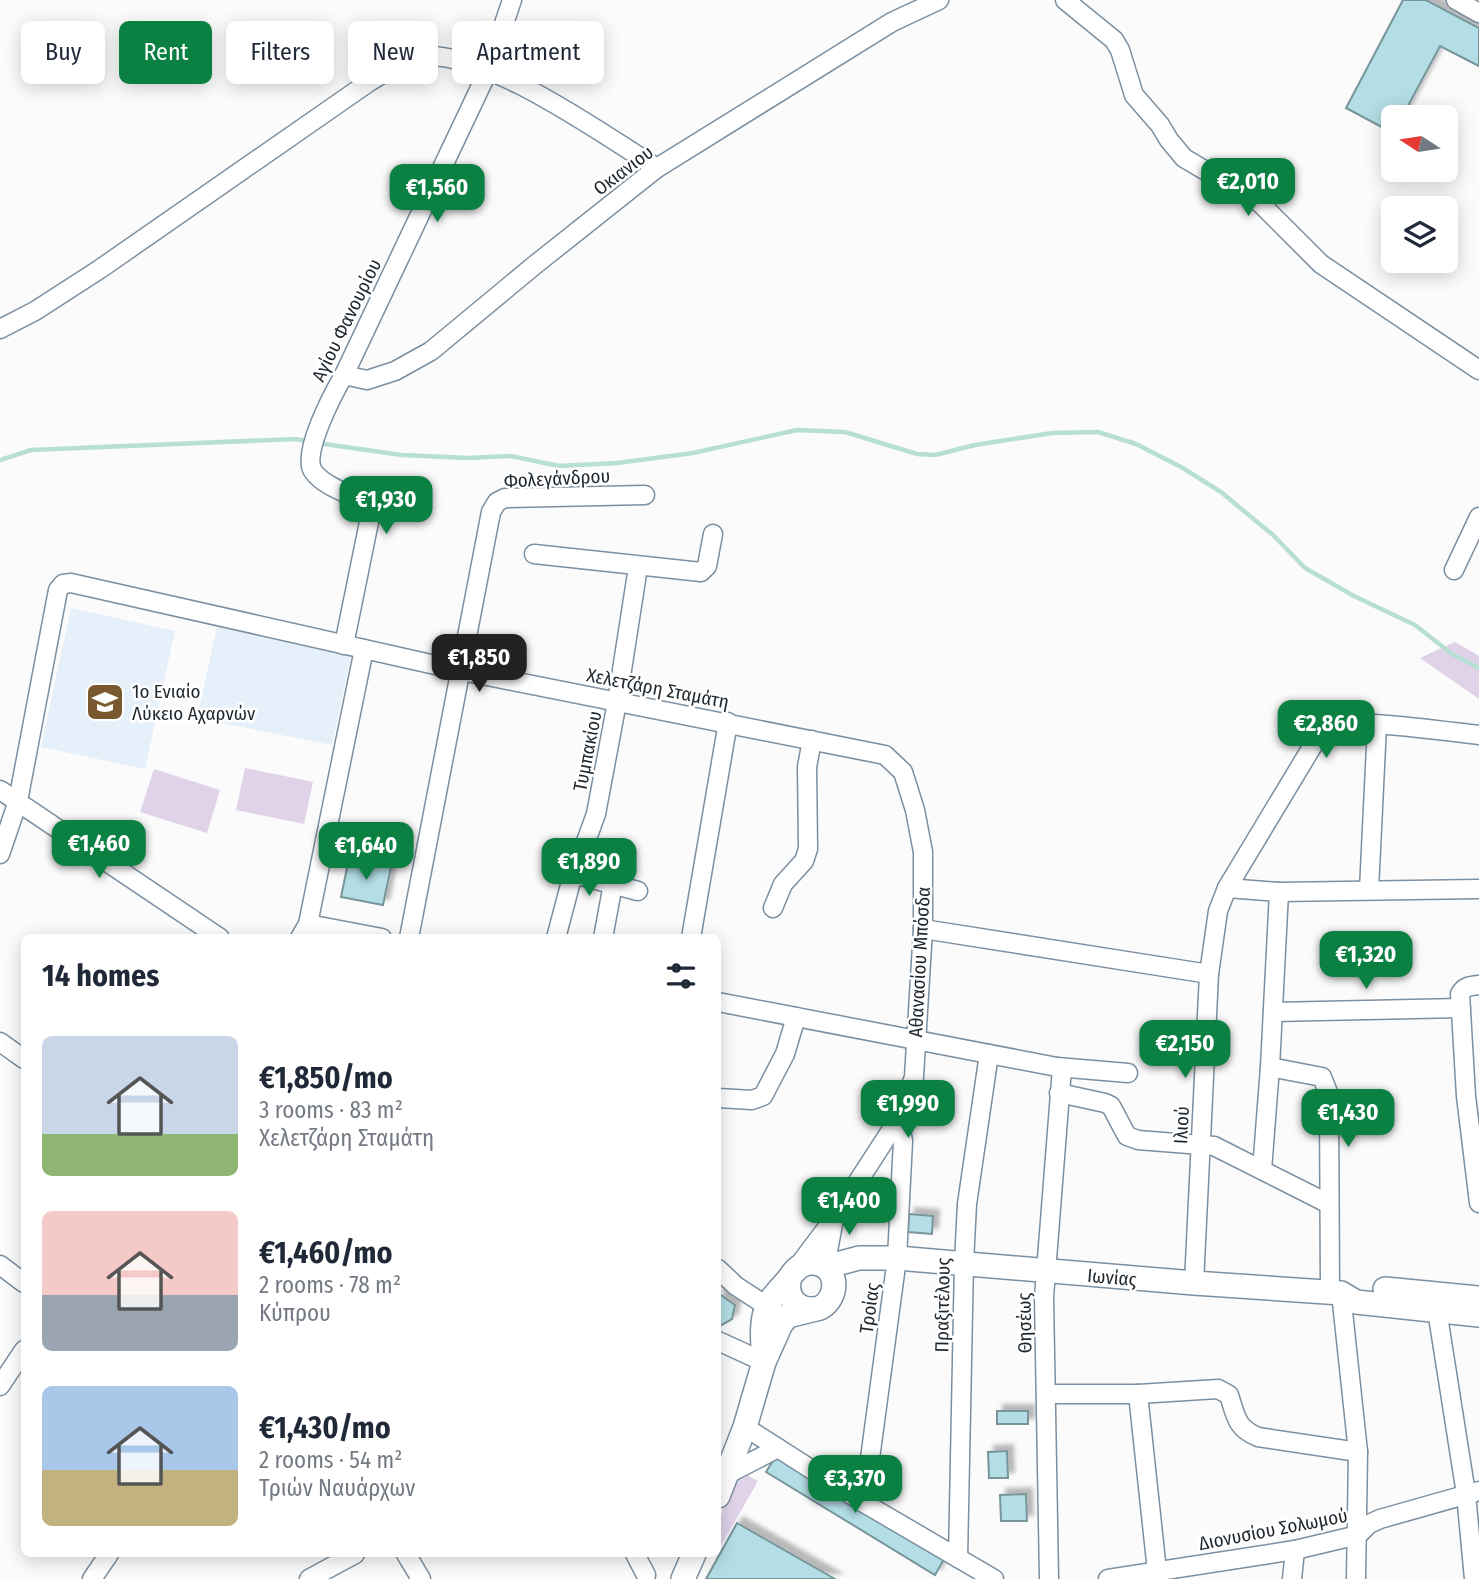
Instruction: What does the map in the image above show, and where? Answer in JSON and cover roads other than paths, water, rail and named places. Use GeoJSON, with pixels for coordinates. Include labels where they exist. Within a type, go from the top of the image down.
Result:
{"type":"FeatureCollection","features":[{"type":"Feature","properties":{"kind":"main road","name":"Ιωνίας"},"geometry":{"type":"LineString","coordinates":[[784,1292],[811,1263],[825,1267],[859,1258],[890,1257],[1336,1293],[1358,1287],[1479,1298]]}},
{"type":"Feature","properties":{"kind":"main road"},"geometry":{"type":"LineString","coordinates":[[722,1486],[745,1427],[764,1362],[763,1334],[784,1292],[788,1289],[793,1301],[803,1308],[823,1305],[849,1278],[890,1257]]}},
{"type":"Feature","properties":{"kind":"main road"},"geometry":{"type":"LineString","coordinates":[[823,1305],[835,1282],[825,1267]]}},
{"type":"Feature","properties":{"kind":"main road"},"geometry":{"type":"LineString","coordinates":[[784,1292],[823,1305]]}},
{"type":"Feature","properties":{"kind":"main road","name":"Ιωνίας"},"geometry":{"type":"LineString","coordinates":[[1336,1293],[1356,1302],[1479,1315]]}},
{"type":"Feature","properties":{"kind":"main road"},"geometry":{"type":"LineString","coordinates":[[683,1579],[693,1557]]}},
{"type":"Feature","properties":{"kind":"street","name":"Αγίου Φανουρίου"},"geometry":{"type":"LineString","coordinates":[[505,21],[512,0]]}},
{"type":"Feature","properties":{"kind":"street","name":"Οκιανιου"},"geometry":{"type":"LineString","coordinates":[[344,375],[367,380],[395,371],[431,351],[657,168],[892,22],[939,0]]}},
{"type":"Feature","properties":{"kind":"street"},"geometry":{"type":"LineString","coordinates":[[1065,0],[1114,40],[1120,50],[1134,96],[1184,158],[1260,203],[1321,264],[1479,370]]}},
{"type":"Feature","properties":{"kind":"street"},"geometry":{"type":"LineString","coordinates":[[1456,0],[1479,13]]}},
{"type":"Feature","properties":{"kind":"street"},"geometry":{"type":"LineString","coordinates":[[0,329],[100,269],[369,82],[415,57],[436,56],[452,59]]}},
{"type":"Feature","properties":{"kind":"street","name":"Αγίου Φανουρίου"},"geometry":{"type":"LineString","coordinates":[[344,645],[370,517],[365,501],[328,484],[313,472],[309,462],[327,405],[344,375],[482,84]]}},
{"type":"Feature","properties":{"kind":"street"},"geometry":{"type":"LineString","coordinates":[[517,84],[539,94],[657,168]]}},
{"type":"Feature","properties":{"kind":"street","name":"Φολεγάνδρου"},"geometry":{"type":"LineString","coordinates":[[410,934],[491,512],[497,502],[505,498],[645,495]]}},
{"type":"Feature","properties":{"kind":"street"},"geometry":{"type":"LineString","coordinates":[[1454,570],[1479,517]]}},
{"type":"Feature","properties":{"kind":"street"},"geometry":{"type":"LineString","coordinates":[[534,554],[701,572],[707,566],[713,534]]}},
{"type":"Feature","properties":{"kind":"street","name":"Τυμπακίου"},"geometry":{"type":"LineString","coordinates":[[557,934],[574,874],[596,814],[638,567]]}},
{"type":"Feature","properties":{"kind":"street","name":"Χελετζάρη Σταμάτη"},"geometry":{"type":"LineString","coordinates":[[18,801],[58,590],[63,584],[71,583],[462,671],[885,755],[903,772]]}},
{"type":"Feature","properties":{"kind":"street"},"geometry":{"type":"LineString","coordinates":[[337,934],[304,931],[364,649]]}},
{"type":"Feature","properties":{"kind":"street"},"geometry":{"type":"LineString","coordinates":[[692,934],[728,722]]}},
{"type":"Feature","properties":{"kind":"street","name":"Ιλιού"},"geometry":{"type":"LineString","coordinates":[[1194,1283],[1209,974],[1218,911],[1227,888],[1324,727],[1333,723],[1377,725]]}},
{"type":"Feature","properties":{"kind":"street"},"geometry":{"type":"LineString","coordinates":[[1369,890],[1377,725],[1479,735]]}},
{"type":"Feature","properties":{"kind":"street"},"geometry":{"type":"LineString","coordinates":[[773,908],[783,884],[804,861],[808,849],[807,767],[812,740]]}},
{"type":"Feature","properties":{"kind":"street","name":"Αθανασίου Μπόσδα"},"geometry":{"type":"LineString","coordinates":[[784,1292],[899,1118],[914,1077],[923,929],[923,852],[915,810],[903,772]]}},
{"type":"Feature","properties":{"kind":"street"},"geometry":{"type":"LineString","coordinates":[[0,790],[214,934]]}},
{"type":"Feature","properties":{"kind":"street"},"geometry":{"type":"LineString","coordinates":[[0,855],[18,801]]}},
{"type":"Feature","properties":{"kind":"street"},"geometry":{"type":"LineString","coordinates":[[574,874],[638,891]]}},
{"type":"Feature","properties":{"kind":"street"},"geometry":{"type":"LineString","coordinates":[[604,934],[613,884]]}},
{"type":"Feature","properties":{"kind":"street"},"geometry":{"type":"LineString","coordinates":[[1227,888],[1279,892],[1479,889]]}},
{"type":"Feature","properties":{"kind":"street"},"geometry":{"type":"LineString","coordinates":[[1262,1170],[1279,892]]}},
{"type":"Feature","properties":{"kind":"street"},"geometry":{"type":"LineString","coordinates":[[923,929],[1209,974]]}},
{"type":"Feature","properties":{"kind":"street"},"geometry":{"type":"LineString","coordinates":[[1479,985],[1462,989],[1461,1008],[1466,1096],[1479,1203]]}},
{"type":"Feature","properties":{"kind":"street"},"geometry":{"type":"LineString","coordinates":[[721,1003],[1059,1068],[1128,1073]]}},
{"type":"Feature","properties":{"kind":"street"},"geometry":{"type":"LineString","coordinates":[[1273,1012],[1461,1008]]}},
{"type":"Feature","properties":{"kind":"street"},"geometry":{"type":"LineString","coordinates":[[721,1098],[752,1100],[763,1096],[785,1055],[796,1017]]}},
{"type":"Feature","properties":{"kind":"street"},"geometry":{"type":"LineString","coordinates":[[0,1042],[21,1057]]}},
{"type":"Feature","properties":{"kind":"street","name":"Πραξιτέλους"},"geometry":{"type":"LineString","coordinates":[[958,1558],[967,1204],[989,1054]]}},
{"type":"Feature","properties":{"kind":"street"},"geometry":{"type":"LineString","coordinates":[[1270,1067],[1322,1077],[1329,1095],[1329,1204],[1336,1293],[1359,1452],[1356,1579]]}},
{"type":"Feature","properties":{"kind":"street","name":"Θησέως"},"geometry":{"type":"LineString","coordinates":[[1049,1579],[1045,1271],[1059,1068]]}},
{"type":"Feature","properties":{"kind":"street"},"geometry":{"type":"LineString","coordinates":[[1059,1093],[1105,1103],[1111,1107],[1127,1136],[1138,1140],[1213,1146],[1329,1204]]}},
{"type":"Feature","properties":{"kind":"street","name":"Τροίας"},"geometry":{"type":"LineString","coordinates":[[864,1503],[903,1141],[899,1118]]}},
{"type":"Feature","properties":{"kind":"street","name":"Αθανασίου Μπόσδα"},"geometry":{"type":"LineString","coordinates":[[825,1267],[835,1217]]}},
{"type":"Feature","properties":{"kind":"street"},"geometry":{"type":"LineString","coordinates":[[0,1265],[21,1281]]}},
{"type":"Feature","properties":{"kind":"street"},"geometry":{"type":"LineString","coordinates":[[722,1272],[766,1290],[784,1292]]}},
{"type":"Feature","properties":{"kind":"street"},"geometry":{"type":"LineString","coordinates":[[1437,1310],[1472,1492],[1474,1579]]}},
{"type":"Feature","properties":{"kind":"street"},"geometry":{"type":"LineString","coordinates":[[721,1342],[764,1362]]}},
{"type":"Feature","properties":{"kind":"street"},"geometry":{"type":"LineString","coordinates":[[0,1386],[21,1354]]}},
{"type":"Feature","properties":{"kind":"street"},"geometry":{"type":"LineString","coordinates":[[1046,1394],[1138,1394],[1218,1389],[1230,1395],[1239,1425],[1245,1432],[1258,1437],[1359,1452]]}},
{"type":"Feature","properties":{"kind":"street"},"geometry":{"type":"LineString","coordinates":[[1138,1394],[1157,1571]]}},
{"type":"Feature","properties":{"kind":"street"},"geometry":{"type":"LineString","coordinates":[[745,1427],[864,1503],[994,1579]]}},
{"type":"Feature","properties":{"kind":"street"},"geometry":{"type":"LineString","coordinates":[[722,1486],[778,1448]]}},
{"type":"Feature","properties":{"kind":"street","name":"Διονυσίου Σολωμού"},"geometry":{"type":"LineString","coordinates":[[1108,1579],[1157,1571],[1214,1570],[1358,1535],[1380,1518],[1472,1492]]}},
{"type":"Feature","properties":{"kind":"street"},"geometry":{"type":"LineString","coordinates":[[1292,1579],[1295,1550]]}},
{"type":"Feature","properties":{"kind":"street"},"geometry":{"type":"LineString","coordinates":[[92,1579],[107,1557]]}},
{"type":"Feature","properties":{"kind":"street"},"geometry":{"type":"LineString","coordinates":[[309,1579],[349,1557]]}},
{"type":"Feature","properties":{"kind":"street"},"geometry":{"type":"LineString","coordinates":[[408,1557],[421,1579]]}},
{"type":"Feature","properties":{"kind":"street"},"geometry":{"type":"LineString","coordinates":[[637,1557],[649,1578]]}},
{"type":"Feature","properties":{"kind":"waterway"},"geometry":{"type":"LineString","coordinates":[[317,443],[402,455],[468,458],[511,456],[559,466],[617,463],[693,453],[797,430],[845,432],[917,454],[935,455],[975,445],[1052,433],[1098,432],[1136,444],[1181,467],[1221,492],[1273,535],[1305,568],[1354,596],[1415,625],[1452,654],[1479,668]]}},
{"type":"Feature","properties":{"kind":"waterway"},"geometry":{"type":"LineString","coordinates":[[0,460],[31,450],[295,439],[309,441]]}},
{"type":"Feature","properties":{"kind":"place","name":"1ο Ενιαίο Λύκειο Αχαρνών"},"geometry":{"type":"Point","coordinates":[105,702]}}]}
